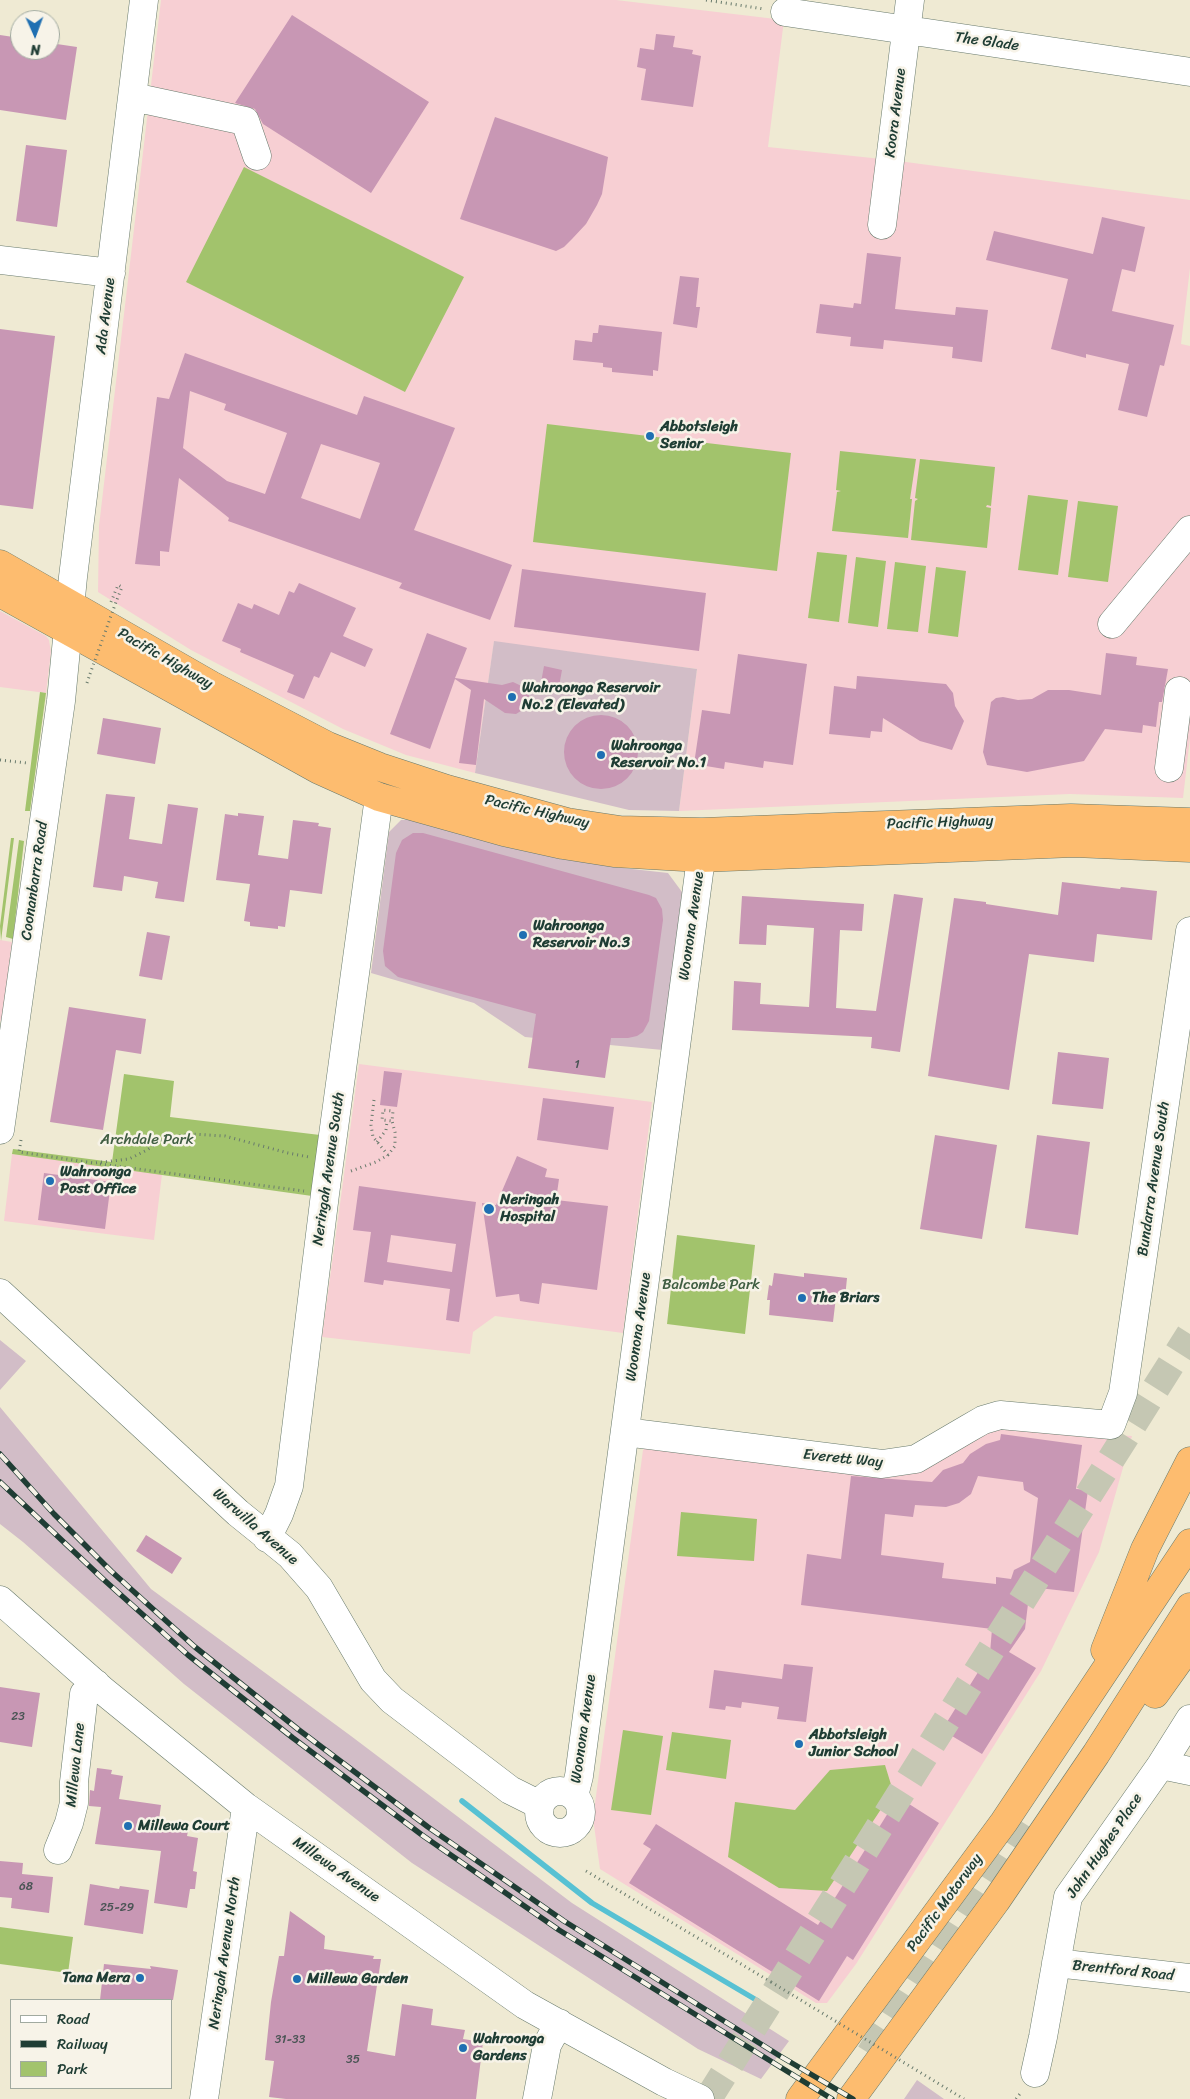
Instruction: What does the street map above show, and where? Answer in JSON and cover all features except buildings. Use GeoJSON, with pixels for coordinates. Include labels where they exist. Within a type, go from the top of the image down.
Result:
{"type":"FeatureCollection","features":[{"type":"Feature","properties":{"kind":"highway","name":"Pacific Highway"},"geometry":{"type":"LineString","coordinates":[[0,564],[211,685],[328,746],[380,767],[438,786],[566,822],[620,830],[702,832],[1071,818],[1190,822]]}},
{"type":"Feature","properties":{"kind":"highway","name":"Pacific Highway"},"geometry":{"type":"LineString","coordinates":[[0,593],[319,770],[379,797],[504,832],[563,845],[614,853],[701,858],[1074,843],[1190,848]]}},
{"type":"Feature","properties":{"kind":"highway"},"geometry":{"type":"LineString","coordinates":[[1084,1702],[1145,1549],[1190,1461]]}},
{"type":"Feature","properties":{"kind":"highway"},"geometry":{"type":"LineString","coordinates":[[1084,1702],[1190,1543]]}},
{"type":"Feature","properties":{"kind":"highway"},"geometry":{"type":"LineString","coordinates":[[851,2099],[996,1901],[1096,1754],[1190,1607]]}},
{"type":"Feature","properties":{"kind":"highway"},"geometry":{"type":"LineString","coordinates":[[996,1901],[1094,1782],[1190,1645]]}},
{"type":"Feature","properties":{"kind":"highway","name":"Pacific Motorway"},"geometry":{"type":"LineString","coordinates":[[800,2099],[1004,1822],[1084,1702]]}},
{"type":"Feature","properties":{"kind":"street","name":"Ada Avenue"},"geometry":{"type":"LineString","coordinates":[[68,632],[144,0]]}},
{"type":"Feature","properties":{"kind":"street","name":"Koora Avenue"},"geometry":{"type":"LineString","coordinates":[[882,225],[910,0]]}},
{"type":"Feature","properties":{"kind":"street","name":"The Glade"},"geometry":{"type":"LineString","coordinates":[[785,12],[1190,72]]}},
{"type":"Feature","properties":{"kind":"street"},"geometry":{"type":"LineString","coordinates":[[133,97],[246,122],[257,156]]}},
{"type":"Feature","properties":{"kind":"street"},"geometry":{"type":"LineString","coordinates":[[0,260],[111,273]]}},
{"type":"Feature","properties":{"kind":"street"},"geometry":{"type":"LineString","coordinates":[[1112,624],[1190,530]]}},
{"type":"Feature","properties":{"kind":"street","name":"Coonanbarra Road"},"geometry":{"type":"LineString","coordinates":[[8,1133],[5,1049],[54,750],[68,632]]}},
{"type":"Feature","properties":{"kind":"street"},"geometry":{"type":"LineString","coordinates":[[1169,768],[1178,691]]}},
{"type":"Feature","properties":{"kind":"street","name":"Neringah Avenue South"},"geometry":{"type":"LineString","coordinates":[[267,1538],[279,1514],[288,1486],[325,1194],[341,1165],[379,797]]}},
{"type":"Feature","properties":{"kind":"street","name":"Woonona Avenue"},"geometry":{"type":"LineString","coordinates":[[540,1805],[539,1818],[550,1831],[562,1833],[569,1831],[578,1822],[580,1808],[574,1796],[579,1776],[701,858]]}},
{"type":"Feature","properties":{"kind":"street","name":"Bundarra Avenue South"},"geometry":{"type":"LineString","coordinates":[[1111,1425],[1123,1393],[1190,931]]}},
{"type":"Feature","properties":{"kind":"street","name":"Warwilla Avenue"},"geometry":{"type":"LineString","coordinates":[[0,1293],[238,1513],[290,1555],[319,1588],[373,1680],[392,1700],[510,1790],[540,1805]]}},
{"type":"Feature","properties":{"kind":"street","name":"Everett Way"},"geometry":{"type":"LineString","coordinates":[[625,1432],[882,1464],[916,1459],[969,1428],[1000,1415],[1111,1425]]}},
{"type":"Feature","properties":{"kind":"street","name":"Millewa Avenue"},"geometry":{"type":"LineString","coordinates":[[1,1603],[246,1807],[525,2005],[664,2082],[700,2099]]}},
{"type":"Feature","properties":{"kind":"street","name":"Millewa Lane"},"geometry":{"type":"LineString","coordinates":[[58,1850],[69,1823],[74,1803],[74,1782],[84,1694],[96,1684]]}},
{"type":"Feature","properties":{"kind":"street","name":"John Hughes Place"},"geometry":{"type":"LineString","coordinates":[[1035,2073],[1068,1897],[1190,1719]]}},
{"type":"Feature","properties":{"kind":"street"},"geometry":{"type":"LineString","coordinates":[[1160,1765],[1190,1771]]}},
{"type":"Feature","properties":{"kind":"street","name":"Neringah Avenue North"},"geometry":{"type":"LineString","coordinates":[[204,2099],[246,1807]]}},
{"type":"Feature","properties":{"kind":"street","name":"Brentford Road"},"geometry":{"type":"LineString","coordinates":[[1056,1964],[1190,1978]]}},
{"type":"Feature","properties":{"kind":"street"},"geometry":{"type":"LineString","coordinates":[[537,2099],[547,2045],[559,2023]]}},
{"type":"Feature","properties":{"kind":"path"},"geometry":{"type":"LineString","coordinates":[[706,0],[785,12]]}},
{"type":"Feature","properties":{"kind":"path"},"geometry":{"type":"LineString","coordinates":[[90,674],[122,586],[118,586],[112,600]]}},
{"type":"Feature","properties":{"kind":"path"},"geometry":{"type":"LineString","coordinates":[[0,760],[27,763]]}},
{"type":"Feature","properties":{"kind":"path"},"geometry":{"type":"LineString","coordinates":[[374,1100],[371,1125],[373,1137],[388,1155]]}},
{"type":"Feature","properties":{"kind":"path"},"geometry":{"type":"LineString","coordinates":[[94,1163],[129,1159],[147,1150],[164,1138],[191,1134],[225,1136],[341,1165],[376,1162],[388,1155],[395,1146],[396,1132],[392,1121],[393,1112],[383,1110],[382,1120],[392,1121]]}},
{"type":"Feature","properties":{"kind":"path"},"geometry":{"type":"LineString","coordinates":[[373,1114],[382,1116]]}},
{"type":"Feature","properties":{"kind":"path"},"geometry":{"type":"LineString","coordinates":[[377,1142],[386,1130],[387,1121]]}},
{"type":"Feature","properties":{"kind":"path"},"geometry":{"type":"LineString","coordinates":[[8,1133],[21,1138],[18,1152],[325,1194]]}},
{"type":"Feature","properties":{"kind":"path"},"geometry":{"type":"LineString","coordinates":[[586,1871],[964,2099]]}},
{"type":"Feature","properties":{"kind":"shaded area","name":"Abbotsleigh Senior"},"geometry":{"type":"Polygon","coordinates":[[[161,0],[616,0],[784,20],[768,147],[891,160],[1190,200],[1190,268],[1181,344],[1190,346],[1190,738],[1183,798],[1070,794],[679,811],[697,669],[494,642],[475,773],[406,755],[343,729],[191,650],[98,592],[99,526],[161,0]]]}},
{"type":"Feature","properties":{"kind":"shaded area"},"geometry":{"type":"Polygon","coordinates":[[[0,611],[46,636],[49,640],[51,652],[46,693],[0,687],[0,611]]]}},
{"type":"Feature","properties":{"kind":"shaded area"},"geometry":{"type":"Polygon","coordinates":[[[494,641],[697,669],[679,811],[629,810],[475,773],[494,641]]]}},
{"type":"Feature","properties":{"kind":"shaded area","name":"Wahroonga Reservoir No.3"},"geometry":{"type":"Polygon","coordinates":[[[418,819],[563,858],[614,867],[668,873],[682,892],[663,1050],[525,1037],[474,1003],[371,973],[389,832],[401,820],[418,819]]]}},
{"type":"Feature","properties":{"kind":"shaded area"},"geometry":{"type":"Polygon","coordinates":[[[0,940],[12,942],[3,1015],[0,1022],[0,940]]]}},
{"type":"Feature","properties":{"kind":"shaded area","name":"Neringah Hospital"},"geometry":{"type":"Polygon","coordinates":[[[359,1064],[652,1102],[623,1333],[495,1316],[473,1332],[470,1354],[322,1337],[359,1064]]]}},
{"type":"Feature","properties":{"kind":"shaded area"},"geometry":{"type":"Polygon","coordinates":[[[12,1154],[162,1174],[154,1240],[4,1221],[12,1154]]]}},
{"type":"Feature","properties":{"kind":"shaded area"},"geometry":{"type":"Polygon","coordinates":[[[0,1340],[26,1361],[0,1390],[0,1340]]]}},
{"type":"Feature","properties":{"kind":"shaded area"},"geometry":{"type":"Polygon","coordinates":[[[0,1407],[151,1589],[351,1736],[572,1903],[789,2041],[761,2079],[698,2049],[412,1863],[184,1684],[23,1542],[0,1524],[0,1407]]]}},
{"type":"Feature","properties":{"kind":"shaded area","name":"Abbotsleigh Junior School"},"geometry":{"type":"Polygon","coordinates":[[[987,1427],[1132,1436],[1099,1552],[1041,1671],[856,1964],[827,2003],[816,2003],[600,1869],[593,1818],[643,1450],[648,1444],[860,1469],[987,1427]]]}},
{"type":"Feature","properties":{"kind":"shaded area"},"geometry":{"type":"Polygon","coordinates":[[[917,2080],[944,2099],[904,2099],[917,2080]]]}},
{"type":"Feature","properties":{"kind":"green space"},"geometry":{"type":"Polygon","coordinates":[[[244,167],[464,277],[405,392],[186,282],[244,167]]]}},
{"type":"Feature","properties":{"kind":"green space"},"geometry":{"type":"Polygon","coordinates":[[[547,424],[791,453],[777,571],[533,542],[547,424]]]}},
{"type":"Feature","properties":{"kind":"green space"},"geometry":{"type":"Polygon","coordinates":[[[840,451],[916,459],[910,499],[912,499],[908,538],[832,531],[837,492],[841,491],[836,490],[840,451]]]}},
{"type":"Feature","properties":{"kind":"green space"},"geometry":{"type":"Polygon","coordinates":[[[920,459],[995,467],[991,506],[987,505],[986,507],[991,508],[987,548],[911,540],[915,501],[918,499],[915,498],[920,459]]]}},
{"type":"Feature","properties":{"kind":"green space"},"geometry":{"type":"Polygon","coordinates":[[[1028,495],[1068,500],[1058,575],[1018,570],[1028,495]]]}},
{"type":"Feature","properties":{"kind":"green space"},"geometry":{"type":"Polygon","coordinates":[[[1078,501],[1118,506],[1108,582],[1068,577],[1078,501]]]}},
{"type":"Feature","properties":{"kind":"green space"},"geometry":{"type":"Polygon","coordinates":[[[817,552],[847,555],[839,622],[808,618],[817,552]]]}},
{"type":"Feature","properties":{"kind":"green space"},"geometry":{"type":"Polygon","coordinates":[[[856,557],[886,561],[878,627],[848,623],[856,557]]]}},
{"type":"Feature","properties":{"kind":"green space"},"geometry":{"type":"Polygon","coordinates":[[[895,562],[926,566],[918,632],[887,629],[895,562]]]}},
{"type":"Feature","properties":{"kind":"green space"},"geometry":{"type":"Polygon","coordinates":[[[936,567],[966,571],[958,637],[928,633],[936,567]]]}},
{"type":"Feature","properties":{"kind":"green space"},"geometry":{"type":"Polygon","coordinates":[[[40,692],[46,693],[30,811],[25,811],[40,692]]]}},
{"type":"Feature","properties":{"kind":"green space"},"geometry":{"type":"Polygon","coordinates":[[[11,838],[14,838],[1,941],[0,926],[11,838]]]}},
{"type":"Feature","properties":{"kind":"green space"},"geometry":{"type":"Polygon","coordinates":[[[19,840],[24,841],[13,939],[6,937],[19,840]]]}},
{"type":"Feature","properties":{"kind":"green space","name":"Archdale Park"},"geometry":{"type":"Polygon","coordinates":[[[124,1074],[174,1081],[170,1117],[320,1135],[312,1196],[12,1154],[13,1149],[112,1162],[124,1074]]]}},
{"type":"Feature","properties":{"kind":"green space","name":"Balcombe Park"},"geometry":{"type":"Polygon","coordinates":[[[677,1235],[755,1245],[745,1334],[667,1324],[677,1235]]]}},
{"type":"Feature","properties":{"kind":"green space"},"geometry":{"type":"Polygon","coordinates":[[[681,1512],[757,1519],[754,1561],[677,1556],[681,1512]]]}},
{"type":"Feature","properties":{"kind":"green space"},"geometry":{"type":"Polygon","coordinates":[[[623,1730],[663,1736],[651,1815],[611,1810],[623,1730]]]}},
{"type":"Feature","properties":{"kind":"green space"},"geometry":{"type":"Polygon","coordinates":[[[672,1732],[731,1740],[726,1779],[666,1770],[672,1732]]]}},
{"type":"Feature","properties":{"kind":"green space"},"geometry":{"type":"Polygon","coordinates":[[[885,1765],[893,1791],[827,1891],[779,1888],[728,1857],[735,1802],[795,1810],[830,1770],[885,1765]]]}},
{"type":"Feature","properties":{"kind":"green space"},"geometry":{"type":"Polygon","coordinates":[[[0,1927],[73,1937],[68,1973],[0,1964],[0,1927]]]}},
{"type":"Feature","properties":{"kind":"waterway"},"geometry":{"type":"LineString","coordinates":[[462,1801],[592,1903],[758,2001]]}},
{"type":"Feature","properties":{"kind":"tunnel"},"geometry":{"type":"LineString","coordinates":[[708,2099],[1190,1334]]}},
{"type":"Feature","properties":{"kind":"tunnel"},"geometry":{"type":"LineString","coordinates":[[870,2054],[1019,1820]]}},
{"type":"Feature","properties":{"kind":"railway"},"geometry":{"type":"LineString","coordinates":[[0,1454],[54,1514],[111,1571],[195,1647],[299,1730],[428,1827],[564,1921],[780,2056],[853,2099]]}},
{"type":"Feature","properties":{"kind":"railway"},"geometry":{"type":"LineString","coordinates":[[0,1482],[103,1579],[188,1655],[293,1738],[422,1835],[559,1930],[832,2099]]}},
{"type":"Feature","properties":{"kind":"place","name":"Abbotsleigh Senior"},"geometry":{"type":"Point","coordinates":[650,436]}},
{"type":"Feature","properties":{"kind":"place","name":"Wahroonga Reservoir No.2 (Elevated)"},"geometry":{"type":"Point","coordinates":[512,697]}},
{"type":"Feature","properties":{"kind":"place","name":"Wahroonga Reservoir No.1"},"geometry":{"type":"Point","coordinates":[601,755]}},
{"type":"Feature","properties":{"kind":"place","name":"Wahroonga Reservoir No.3"},"geometry":{"type":"Point","coordinates":[523,935]}},
{"type":"Feature","properties":{"kind":"place","name":"Wahroonga Post Office"},"geometry":{"type":"Point","coordinates":[50,1181]}},
{"type":"Feature","properties":{"kind":"place","name":"Neringah Hospital"},"geometry":{"type":"Point","coordinates":[489,1209]}},
{"type":"Feature","properties":{"kind":"place","name":"The Briars"},"geometry":{"type":"Point","coordinates":[802,1298]}},
{"type":"Feature","properties":{"kind":"place","name":"Abbotsleigh Junior School"},"geometry":{"type":"Point","coordinates":[799,1744]}},
{"type":"Feature","properties":{"kind":"place","name":"Millewa Court"},"geometry":{"type":"Point","coordinates":[128,1826]}},
{"type":"Feature","properties":{"kind":"place","name":"Tana Mera"},"geometry":{"type":"Point","coordinates":[140,1978]}},
{"type":"Feature","properties":{"kind":"place","name":"Millewa Garden"},"geometry":{"type":"Point","coordinates":[297,1979]}},
{"type":"Feature","properties":{"kind":"place","name":"Wahroonga Gardens"},"geometry":{"type":"Point","coordinates":[463,2048]}}]}
